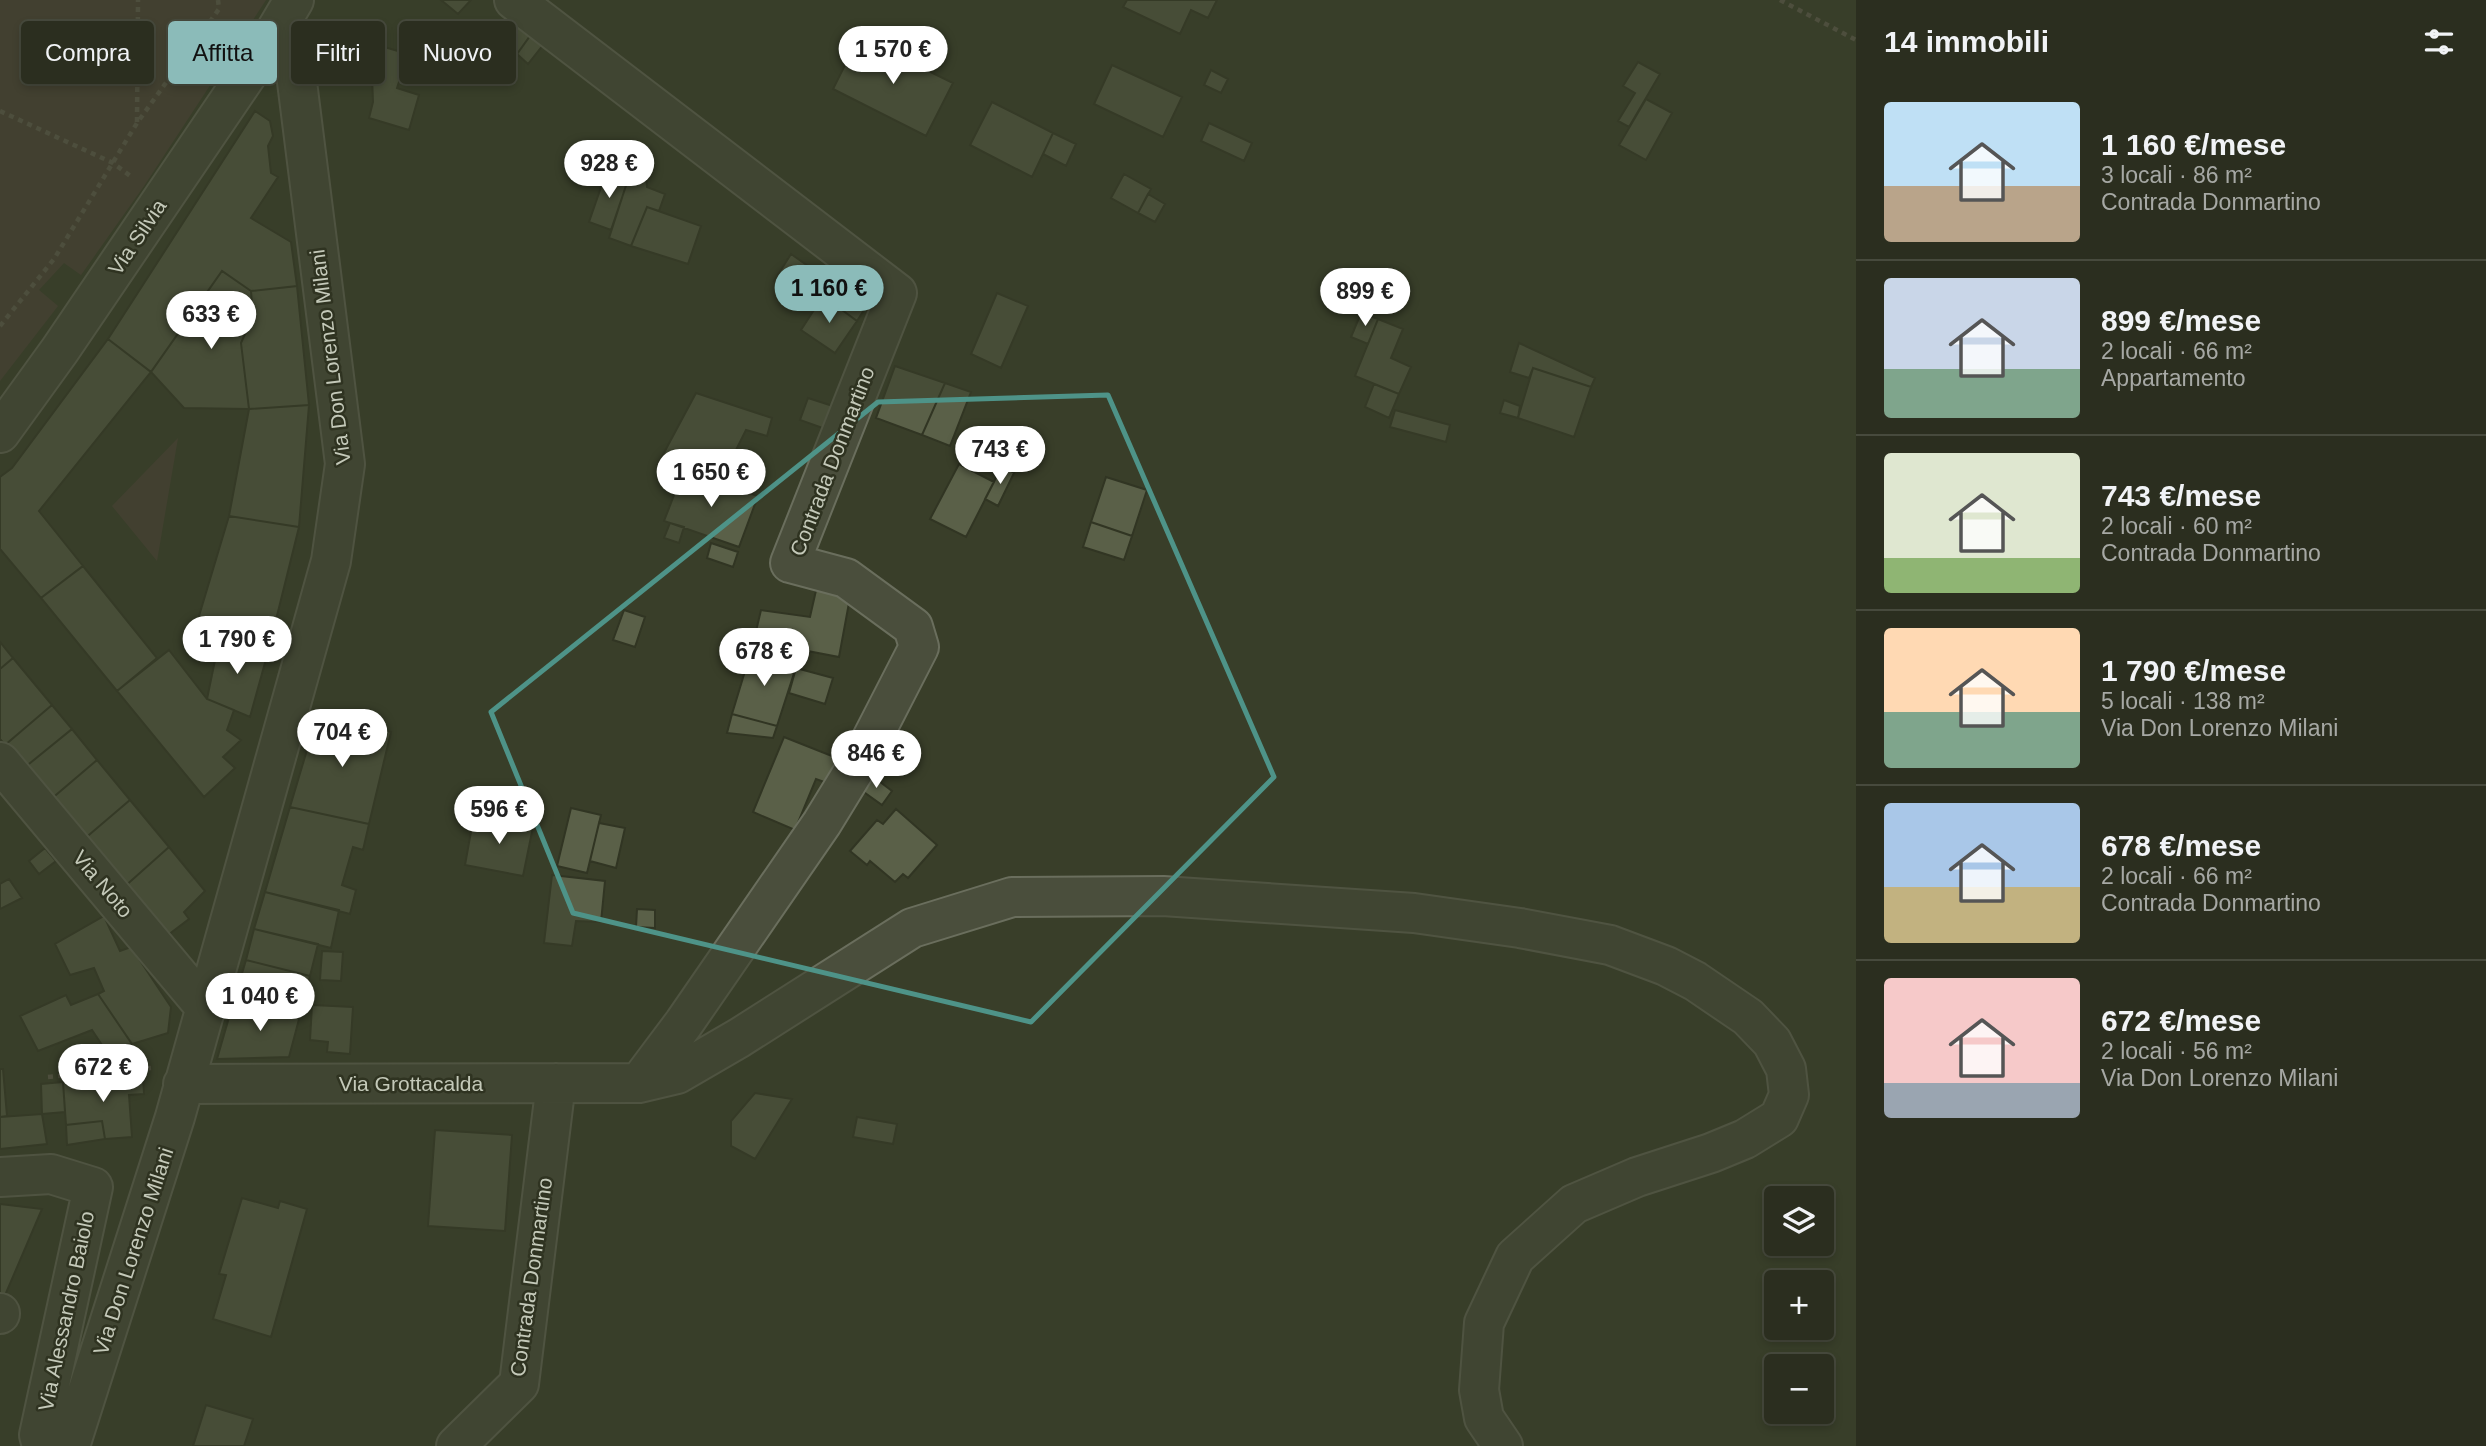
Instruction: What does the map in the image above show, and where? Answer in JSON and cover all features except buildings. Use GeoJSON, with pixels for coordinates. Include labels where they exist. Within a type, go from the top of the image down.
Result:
{"type":"FeatureCollection","features":[{"type":"Feature","properties":{"kind":"street"},"geometry":{"type":"LineString","coordinates":[[277,28],[294,0]]}},
{"type":"Feature","properties":{"kind":"street","name":"Contrada Donmartino"},"geometry":{"type":"LineString","coordinates":[[514,0],[897,293],[790,563],[846,578],[913,627],[919,647],[863,756],[822,822],[684,1023],[639,1083]]}},
{"type":"Feature","properties":{"kind":"street","name":"Via Don Lorenzo Milani"},"geometry":{"type":"LineString","coordinates":[[70,1446],[175,1116],[331,561],[345,464],[296,74],[277,47]]}},
{"type":"Feature","properties":{"kind":"street","name":"Via Silvia"},"geometry":{"type":"LineString","coordinates":[[0,433],[60,350],[240,84]]}},
{"type":"Feature","properties":{"kind":"street","name":"Via Noto"},"geometry":{"type":"LineString","coordinates":[[0,762],[205,1007]]}},
{"type":"Feature","properties":{"kind":"street","name":"Via Grottacalda"},"geometry":{"type":"LineString","coordinates":[[185,1079],[639,1083],[677,1074],[912,928],[1012,897],[1163,896],[1414,913],[1520,928],[1610,945],[1666,966],[1695,981],[1748,1017],[1772,1042],[1786,1069],[1789,1095],[1779,1118],[1745,1139],[1637,1177],[1574,1204],[1515,1256],[1484,1323],[1479,1390],[1484,1418],[1502,1446]]}},
{"type":"Feature","properties":{"kind":"street","name":"Contrada Donmartino"},"geometry":{"type":"LineString","coordinates":[[456,1446],[519,1384],[555,1083]]}},
{"type":"Feature","properties":{"kind":"street","name":"Via Alessandro Baiolo"},"geometry":{"type":"LineString","coordinates":[[0,1177],[51,1174],[93,1186],[39,1435],[42,1446]]}},
{"type":"Feature","properties":{"kind":"path"},"geometry":{"type":"LineString","coordinates":[[137,123],[138,0]]}},
{"type":"Feature","properties":{"kind":"path"},"geometry":{"type":"LineString","coordinates":[[0,326],[54,259],[137,123],[219,9],[218,0]]}},
{"type":"Feature","properties":{"kind":"path"},"geometry":{"type":"LineString","coordinates":[[1780,0],[1856,40]]}},
{"type":"Feature","properties":{"kind":"path"},"geometry":{"type":"LineString","coordinates":[[0,111],[113,163]]}},
{"type":"Feature","properties":{"kind":"path"},"geometry":{"type":"LineString","coordinates":[[48,1077],[147,1067],[185,1079]]}},
{"type":"Feature","properties":{"kind":"highlighted area"},"geometry":{"type":"Polygon","coordinates":[[[1108,395],[1274,777],[1031,1022],[573,913],[491,712],[878,402],[1108,395]]]}},
{"type":"Feature","properties":{"kind":"shaded area"},"geometry":{"type":"Polygon","coordinates":[[[0,0],[266,0],[252,21],[168,21],[168,84],[211,84],[81,275],[64,263],[39,290],[58,306],[0,381],[0,0]]]}},
{"type":"Feature","properties":{"kind":"shaded area"},"geometry":{"type":"Polygon","coordinates":[[[178,438],[157,561],[112,506],[178,438]]]}}]}
